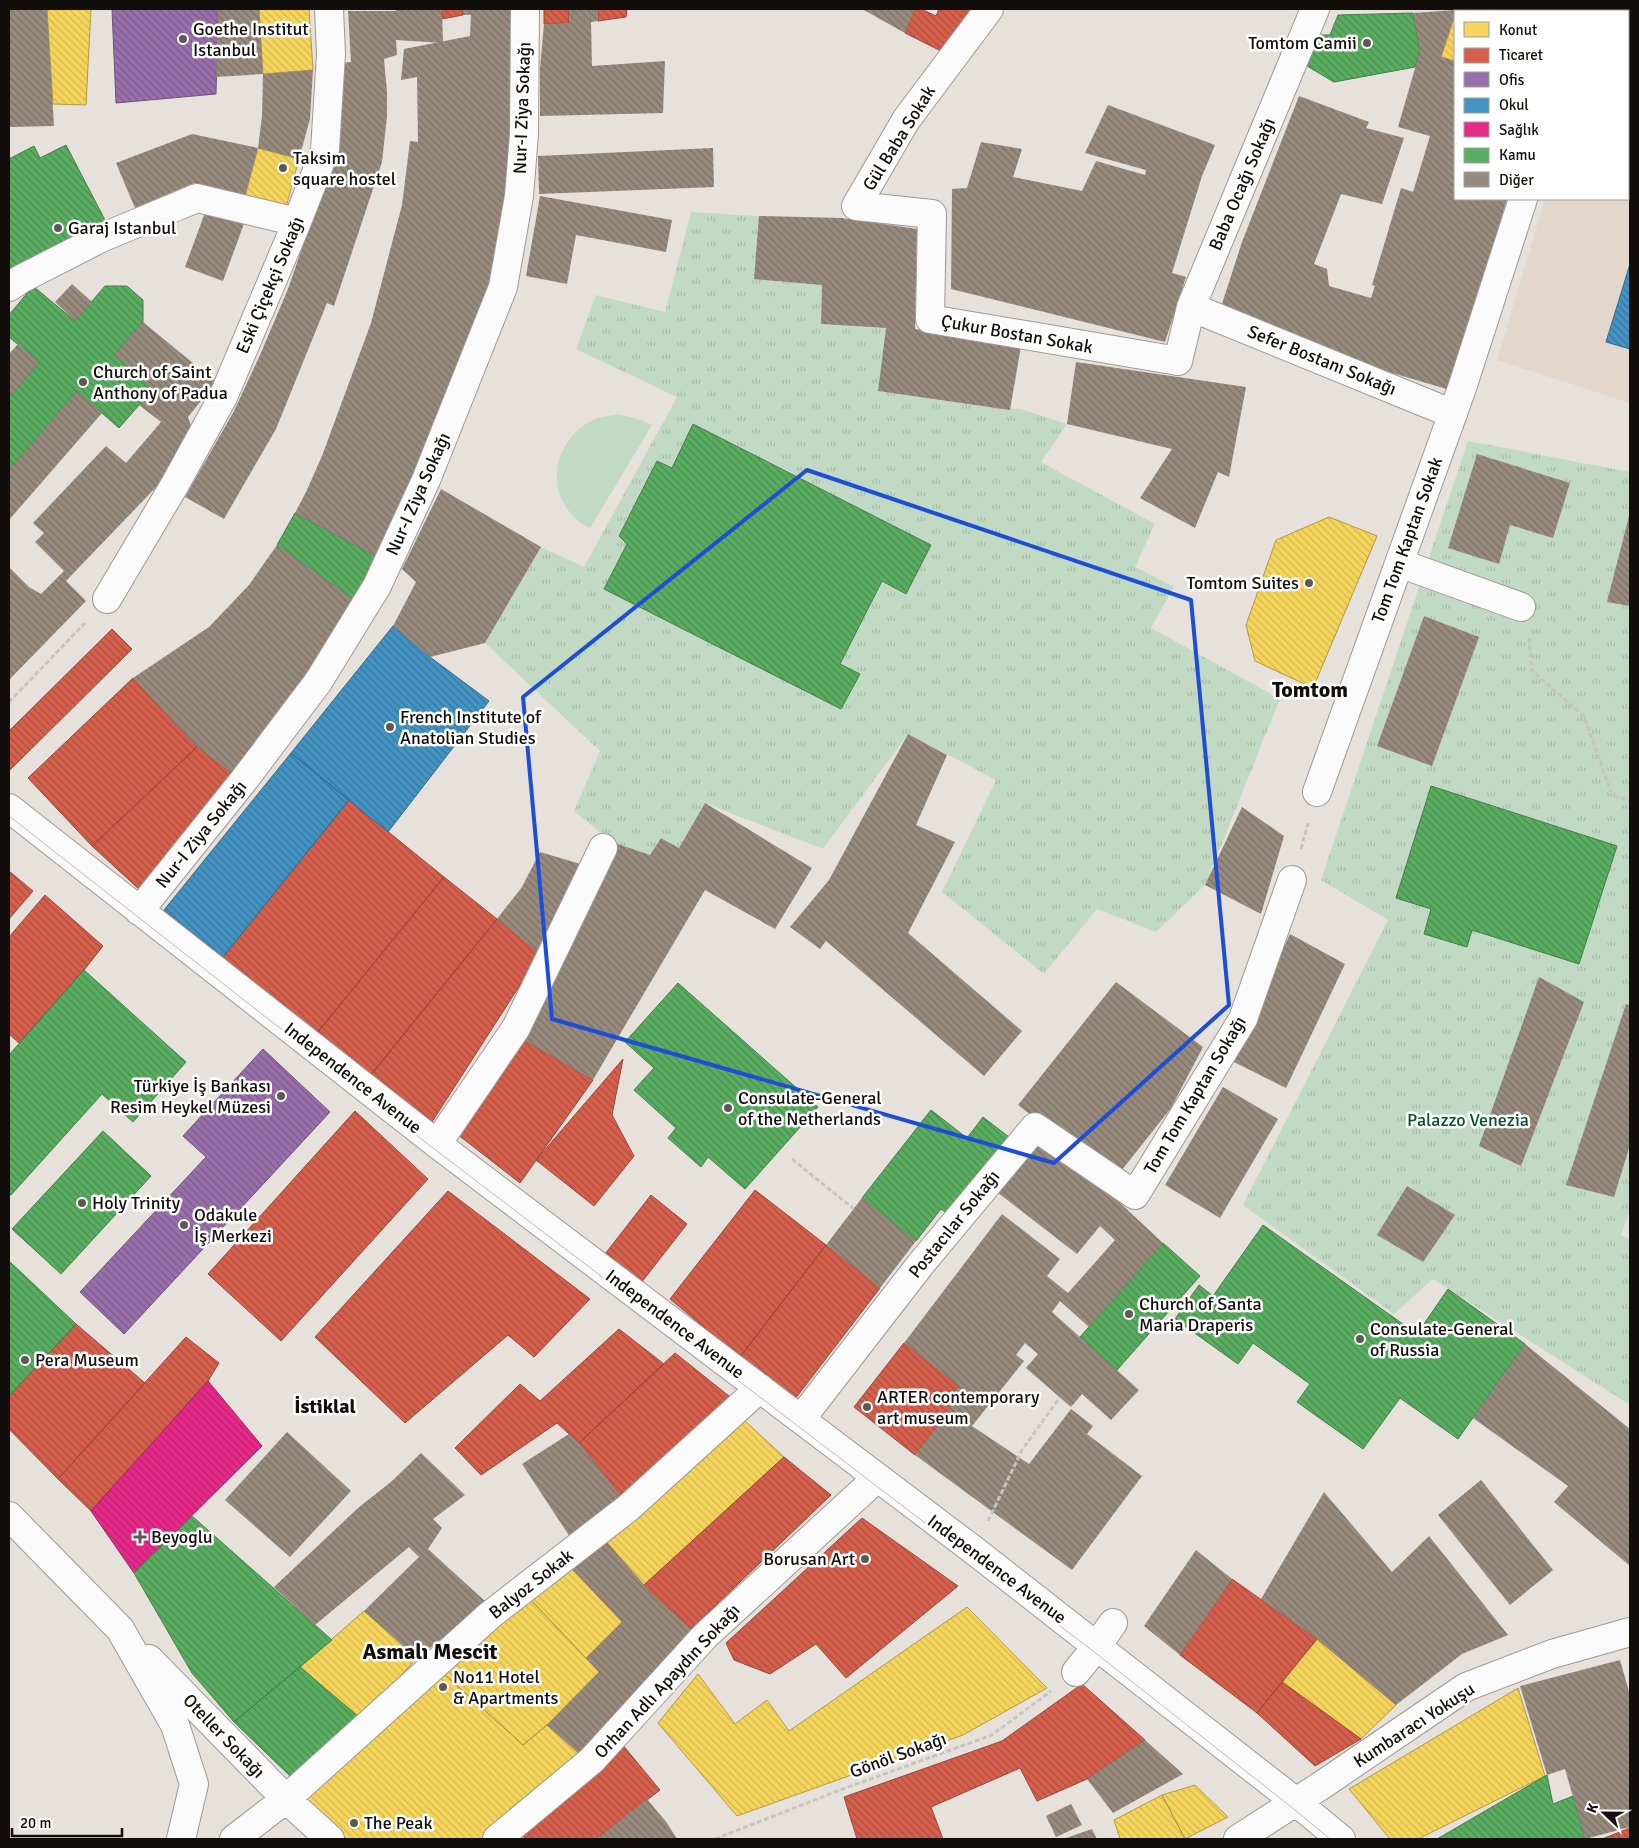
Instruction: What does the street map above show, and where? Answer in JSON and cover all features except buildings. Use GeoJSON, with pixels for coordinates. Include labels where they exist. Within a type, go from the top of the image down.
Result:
{"type":"FeatureCollection","features":[{"type":"Feature","properties":{"kind":"street","name":"Eski Çiçekçi Sokağı"},"geometry":{"type":"LineString","coordinates":[[107,599],[174,486],[223,397],[297,222],[325,150],[331,54],[329,9]]}},
{"type":"Feature","properties":{"kind":"street","name":"Nur-I Ziya Sokağı"},"geometry":{"type":"LineString","coordinates":[[139,911],[244,780],[318,682],[377,586],[426,480],[503,287],[519,196],[524,134],[525,9]]}},
{"type":"Feature","properties":{"kind":"street","name":"Gül Baba Sokak"},"geometry":{"type":"LineString","coordinates":[[932,214],[856,206],[906,120],[990,9]]}},
{"type":"Feature","properties":{"kind":"street","name":"Baba Ocağı Sokağı"},"geometry":{"type":"LineString","coordinates":[[1178,361],[1191,306],[1315,9]]}},
{"type":"Feature","properties":{"kind":"street"},"geometry":{"type":"LineString","coordinates":[[9,287],[101,238],[197,198],[297,222]]}},
{"type":"Feature","properties":{"kind":"street","name":"Tom Tom Kaptan Sokak"},"geometry":{"type":"LineString","coordinates":[[1317,792],[1453,414],[1523,200]]}},
{"type":"Feature","properties":{"kind":"street","name":"Çukur Bostan Sokak"},"geometry":{"type":"LineString","coordinates":[[932,214],[930,320],[1178,361]]}},
{"type":"Feature","properties":{"kind":"street","name":"Sefer Bostanı Sokağı"},"geometry":{"type":"LineString","coordinates":[[1191,306],[1453,414]]}},
{"type":"Feature","properties":{"kind":"street"},"geometry":{"type":"LineString","coordinates":[[1399,563],[1521,607]]}},
{"type":"Feature","properties":{"kind":"street","name":"Independence Avenue"},"geometry":{"type":"LineString","coordinates":[[9,808],[437,1144],[802,1419],[1097,1645],[1293,1804],[1341,1839]]}},
{"type":"Feature","properties":{"kind":"street"},"geometry":{"type":"LineString","coordinates":[[437,1144],[516,1028],[603,848]]}},
{"type":"Feature","properties":{"kind":"street","name":"Tom Tom Kaptan Sokağı"},"geometry":{"type":"LineString","coordinates":[[1135,1195],[1243,1019],[1292,880]]}},
{"type":"Feature","properties":{"kind":"street","name":"Postacılar Sokağı"},"geometry":{"type":"LineString","coordinates":[[802,1419],[920,1265],[1035,1127],[1135,1195]]}},
{"type":"Feature","properties":{"kind":"street","name":"Balyoz Sokak"},"geometry":{"type":"LineString","coordinates":[[234,1839],[286,1799],[490,1615],[628,1508],[760,1388]]}},
{"type":"Feature","properties":{"kind":"street","name":"Orhan Adlı Apaydın Sokağı"},"geometry":{"type":"LineString","coordinates":[[497,1839],[592,1760],[705,1636],[877,1478]]}},
{"type":"Feature","properties":{"kind":"street"},"geometry":{"type":"LineString","coordinates":[[9,1516],[120,1629],[175,1725],[194,1784],[181,1839]]}},
{"type":"Feature","properties":{"kind":"street"},"geometry":{"type":"LineString","coordinates":[[1076,1672],[1112,1623]]}},
{"type":"Feature","properties":{"kind":"street","name":"Oteller Sokağı"},"geometry":{"type":"LineString","coordinates":[[120,1629],[286,1799],[330,1839]]}},
{"type":"Feature","properties":{"kind":"street","name":"Kumbaracı Yokuşu"},"geometry":{"type":"LineString","coordinates":[[1238,1839],[1466,1687],[1552,1654],[1630,1632]]}},
{"type":"Feature","properties":{"kind":"path"},"geometry":{"type":"LineString","coordinates":[[9,702],[107,599]]}},
{"type":"Feature","properties":{"kind":"path"},"geometry":{"type":"LineString","coordinates":[[1521,607],[1528,632],[1532,671],[1584,716],[1612,795],[1630,801]]}},
{"type":"Feature","properties":{"kind":"path"},"geometry":{"type":"LineString","coordinates":[[1292,880],[1317,792]]}},
{"type":"Feature","properties":{"kind":"path"},"geometry":{"type":"LineString","coordinates":[[792,1159],[854,1209]]}},
{"type":"Feature","properties":{"kind":"path"},"geometry":{"type":"LineString","coordinates":[[976,1552],[992,1511],[1022,1450],[1060,1397]]}},
{"type":"Feature","properties":{"kind":"path","name":"Gönöl Sokağı"},"geometry":{"type":"LineString","coordinates":[[716,1839],[840,1790],[992,1735],[1076,1672]]}},
{"type":"Feature","properties":{"kind":"highlighted area"},"geometry":{"type":"Polygon","coordinates":[[[807,470],[1191,600],[1229,1005],[1054,1163],[552,1019],[523,697],[807,470]]]}},
{"type":"Feature","properties":{"kind":"shaded area"},"geometry":{"type":"Polygon","coordinates":[[[1630,113],[1630,403],[1497,360],[1545,200],[1629,200],[1630,113]]]}},
{"type":"Feature","properties":{"kind":"green space"},"geometry":{"type":"Polygon","coordinates":[[[691,212],[759,216],[822,285],[821,324],[886,328],[879,391],[1024,410],[1067,424],[1041,462],[1155,524],[1135,567],[1174,587],[1151,628],[1280,699],[1205,885],[1156,932],[1097,909],[1044,974],[942,892],[996,780],[908,734],[823,849],[705,803],[679,848],[661,838],[650,855],[612,842],[574,811],[600,751],[485,643],[541,547],[584,567],[677,397],[576,349],[596,295],[665,312],[691,212]]]}},
{"type":"Feature","properties":{"kind":"green space"},"geometry":{"type":"Polygon","coordinates":[[[618,414],[652,425],[590,528],[576,519],[564,505],[557,477],[559,463],[563,449],[571,437],[582,427],[595,419],[618,414]]]}},
{"type":"Feature","properties":{"kind":"green space","name":"Palazzo Venezia"},"geometry":{"type":"Polygon","coordinates":[[[1468,441],[1630,472],[1630,1210],[1621,1235],[1630,1239],[1630,1405],[1433,1279],[1394,1314],[1243,1205],[1388,920],[1321,880],[1468,441]]]}},
{"type":"Feature","properties":{"kind":"tram line"},"geometry":{"type":"LineString","coordinates":[[9,816],[433,1148],[1093,1651],[1330,1839]]}},
{"type":"Feature","properties":{"kind":"place","name":"Goethe Institut Istanbul"},"geometry":{"type":"Point","coordinates":[183,39]}},
{"type":"Feature","properties":{"kind":"place","name":"Tomtom Camii"},"geometry":{"type":"Point","coordinates":[1367,43]}},
{"type":"Feature","properties":{"kind":"place","name":"Taksim square hostel"},"geometry":{"type":"Point","coordinates":[283,168]}},
{"type":"Feature","properties":{"kind":"place","name":"Garaj Istanbul"},"geometry":{"type":"Point","coordinates":[58,228]}},
{"type":"Feature","properties":{"kind":"place","name":"Church of Saint Anthony of Padua"},"geometry":{"type":"Point","coordinates":[83,382]}},
{"type":"Feature","properties":{"kind":"place","name":"Tomtom Suites"},"geometry":{"type":"Point","coordinates":[1309,583]}},
{"type":"Feature","properties":{"kind":"place","name":"French Institute of Anatolian Studies"},"geometry":{"type":"Point","coordinates":[390,727]}},
{"type":"Feature","properties":{"kind":"place","name":"Türkiye İş Bankası Resim Heykel Müzesi"},"geometry":{"type":"Point","coordinates":[281,1096]}},
{"type":"Feature","properties":{"kind":"place","name":"Consulate-General of the Netherlands"},"geometry":{"type":"Point","coordinates":[728,1108]}},
{"type":"Feature","properties":{"kind":"place","name":"Holy Trinity"},"geometry":{"type":"Point","coordinates":[82,1203]}},
{"type":"Feature","properties":{"kind":"place","name":"Odakule İş Merkezi"},"geometry":{"type":"Point","coordinates":[184,1225]}},
{"type":"Feature","properties":{"kind":"place","name":"Church of Santa Maria Draperis"},"geometry":{"type":"Point","coordinates":[1129,1314]}},
{"type":"Feature","properties":{"kind":"place","name":"Consulate-General of Russia"},"geometry":{"type":"Point","coordinates":[1360,1339]}},
{"type":"Feature","properties":{"kind":"place","name":"Pera Museum"},"geometry":{"type":"Point","coordinates":[25,1360]}},
{"type":"Feature","properties":{"kind":"place","name":"ARTER contemporary art museum"},"geometry":{"type":"Point","coordinates":[867,1407]}},
{"type":"Feature","properties":{"kind":"place","name":"Beyoglu"},"geometry":{"type":"Point","coordinates":[140,1537]}},
{"type":"Feature","properties":{"kind":"place","name":"Borusan Art"},"geometry":{"type":"Point","coordinates":[865,1559]}},
{"type":"Feature","properties":{"kind":"place","name":"No11 Hotel & Apartments"},"geometry":{"type":"Point","coordinates":[443,1687]}},
{"type":"Feature","properties":{"kind":"place","name":"The Peak"},"geometry":{"type":"Point","coordinates":[354,1823]}},
{"type":"Feature","properties":{"kind":"district","name":"Tomtom"},"geometry":{"type":"Point","coordinates":[1310,689]}},
{"type":"Feature","properties":{"kind":"district","name":"İstiklal"},"geometry":{"type":"Point","coordinates":[325,1406]}},
{"type":"Feature","properties":{"kind":"district","name":"Asmalı Mescit"},"geometry":{"type":"Point","coordinates":[430,1651]}}]}
